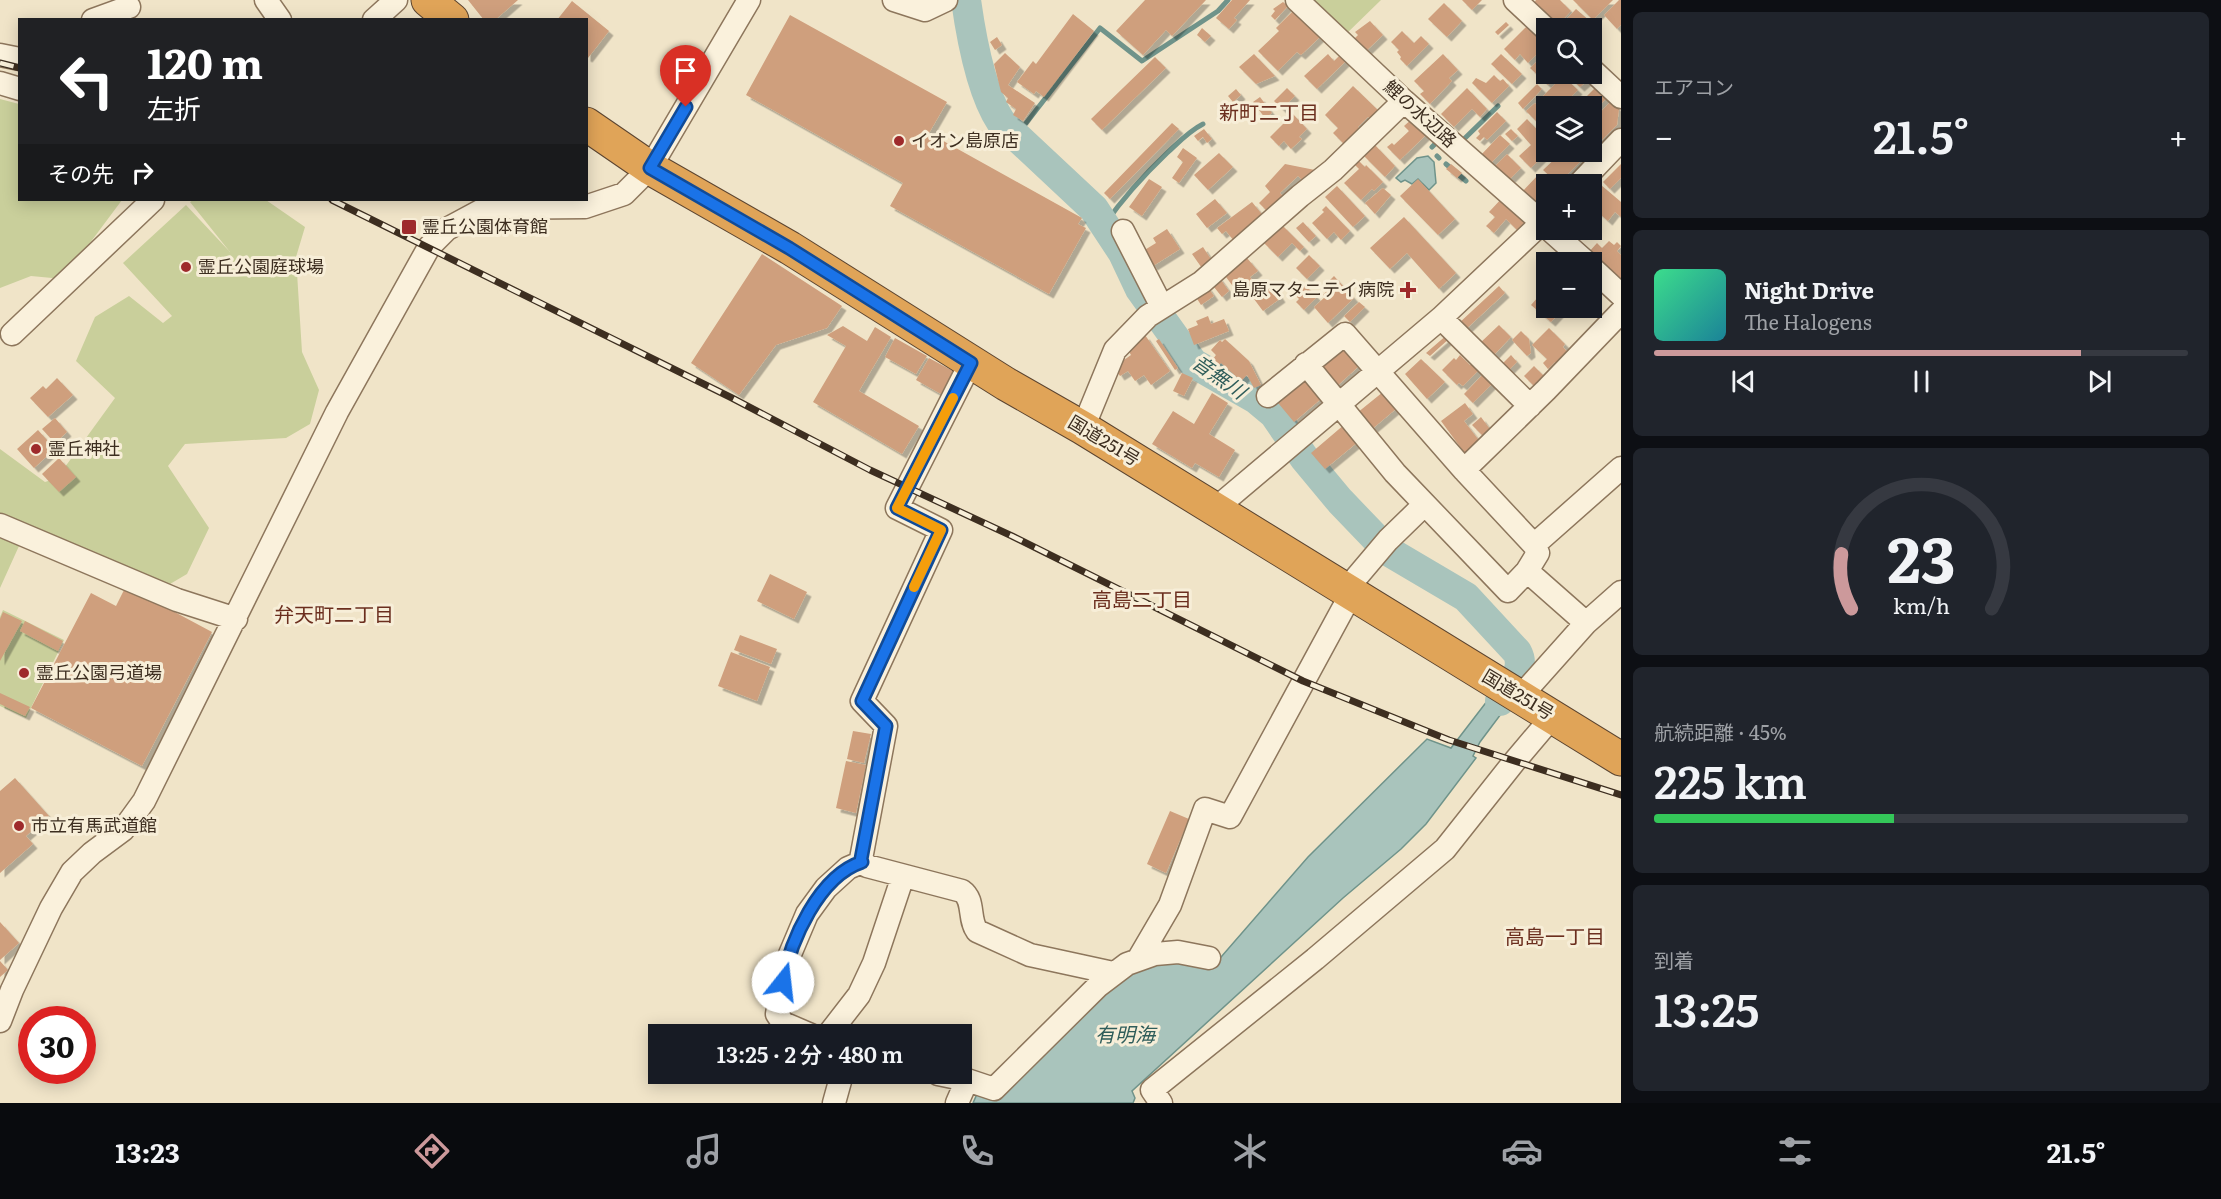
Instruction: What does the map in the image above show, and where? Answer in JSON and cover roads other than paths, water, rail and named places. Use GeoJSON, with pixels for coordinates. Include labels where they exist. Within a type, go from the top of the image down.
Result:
{"type":"FeatureCollection","features":[{"type":"Feature","properties":{"kind":"highway"},"geometry":{"type":"LineString","coordinates":[[428,0],[450,18]]}},
{"type":"Feature","properties":{"kind":"highway","name":"国道251号"},"geometry":{"type":"LineString","coordinates":[[588,125],[650,168],[789,248],[971,363],[1083,428],[1621,759]]}},
{"type":"Feature","properties":{"kind":"street"},"geometry":{"type":"LineString","coordinates":[[266,0],[279,18]]}},
{"type":"Feature","properties":{"kind":"street"},"geometry":{"type":"LineString","coordinates":[[376,18],[396,0]]}},
{"type":"Feature","properties":{"kind":"street"},"geometry":{"type":"LineString","coordinates":[[0,1021],[12,990],[51,908],[72,872],[92,853],[123,830],[144,801],[236,620],[337,412],[429,247],[447,229],[486,208],[585,207],[624,194],[650,168],[749,0]]}},
{"type":"Feature","properties":{"kind":"street"},"geometry":{"type":"LineString","coordinates":[[894,0],[925,10],[946,0]]}},
{"type":"Feature","properties":{"kind":"street","name":"鯉の水辺路"},"geometry":{"type":"LineString","coordinates":[[1297,0],[1404,101],[1536,215]]}},
{"type":"Feature","properties":{"kind":"street"},"geometry":{"type":"LineString","coordinates":[[1515,0],[1536,20]]}},
{"type":"Feature","properties":{"kind":"street"},"geometry":{"type":"LineString","coordinates":[[99,18],[129,7]]}},
{"type":"Feature","properties":{"kind":"street"},"geometry":{"type":"LineString","coordinates":[[0,55],[18,59]]}},
{"type":"Feature","properties":{"kind":"street"},"geometry":{"type":"LineString","coordinates":[[1602,79],[1621,97]]}},
{"type":"Feature","properties":{"kind":"street"},"geometry":{"type":"LineString","coordinates":[[0,82],[18,88]]}},
{"type":"Feature","properties":{"kind":"street"},"geometry":{"type":"LineString","coordinates":[[1083,428],[1115,350],[1156,310],[1202,282],[1333,170],[1404,101]]}},
{"type":"Feature","properties":{"kind":"street"},"geometry":{"type":"LineString","coordinates":[[1589,174],[1621,140]]}},
{"type":"Feature","properties":{"kind":"street"},"geometry":{"type":"LineString","coordinates":[[12,334],[152,201]]}},
{"type":"Feature","properties":{"kind":"street"},"geometry":{"type":"LineString","coordinates":[[1123,231],[1156,310]]}},
{"type":"Feature","properties":{"kind":"street"},"geometry":{"type":"LineString","coordinates":[[1215,509],[1441,318],[1536,234]]}},
{"type":"Feature","properties":{"kind":"street","name":"鯉の水辺路"},"geometry":{"type":"LineString","coordinates":[[1563,240],[1576,252]]}},
{"type":"Feature","properties":{"kind":"street"},"geometry":{"type":"LineString","coordinates":[[1602,277],[1621,295]]}},
{"type":"Feature","properties":{"kind":"street"},"geometry":{"type":"LineString","coordinates":[[1464,470],[1621,312]]}},
{"type":"Feature","properties":{"kind":"street"},"geometry":{"type":"LineString","coordinates":[[1441,318],[1530,406]]}},
{"type":"Feature","properties":{"kind":"street"},"geometry":{"type":"LineString","coordinates":[[1268,396],[1306,364],[1345,334],[1464,470],[1534,545],[1538,554],[1527,571],[1508,591],[1424,505],[1306,364]]}},
{"type":"Feature","properties":{"kind":"street"},"geometry":{"type":"LineString","coordinates":[[971,363],[897,508],[941,530],[862,701],[886,726],[861,859],[867,866],[962,891],[969,898],[975,928],[1008,945],[1030,955],[1113,974]]}},
{"type":"Feature","properties":{"kind":"street"},"geometry":{"type":"LineString","coordinates":[[1534,545],[1621,468]]}},
{"type":"Feature","properties":{"kind":"street"},"geometry":{"type":"LineString","coordinates":[[1139,958],[1170,905],[1205,809],[1230,818],[1351,594],[1355,579],[1388,540],[1424,505]]}},
{"type":"Feature","properties":{"kind":"street"},"geometry":{"type":"LineString","coordinates":[[0,525],[177,600],[236,620]]}},
{"type":"Feature","properties":{"kind":"street"},"geometry":{"type":"LineString","coordinates":[[1527,571],[1586,623]]}},
{"type":"Feature","properties":{"kind":"street"},"geometry":{"type":"LineString","coordinates":[[1512,692],[1621,592]]}},
{"type":"Feature","properties":{"kind":"street"},"geometry":{"type":"LineString","coordinates":[[1153,1099],[1445,849],[1553,716]]}},
{"type":"Feature","properties":{"kind":"street"},"geometry":{"type":"LineString","coordinates":[[785,1024],[777,1014],[785,966],[807,914],[816,900],[848,868],[862,862]]}},
{"type":"Feature","properties":{"kind":"street"},"geometry":{"type":"LineString","coordinates":[[837,1024],[859,995],[874,963],[903,876]]}},
{"type":"Feature","properties":{"kind":"street"},"geometry":{"type":"LineString","coordinates":[[972,1082],[994,1089],[1098,986],[1139,958],[1178,952],[1209,958]]}},
{"type":"Feature","properties":{"kind":"street"},"geometry":{"type":"LineString","coordinates":[[834,1103],[839,1084]]}},
{"type":"Feature","properties":{"kind":"street"},"geometry":{"type":"LineString","coordinates":[[957,1103],[964,1084]]}},
{"type":"Feature","properties":{"kind":"water"},"geometry":{"type":"Polygon","coordinates":[[[1428,156],[1434,162],[1436,183],[1429,190],[1418,179],[1412,184],[1405,180],[1401,182],[1396,178],[1417,158],[1428,156]]]}},
{"type":"Feature","properties":{"kind":"water","name":"有明海"},"geometry":{"type":"Polygon","coordinates":[[[1491,696],[1507,706],[1480,742],[1473,756],[1476,758],[1426,824],[1132,1091],[1135,1098],[1133,1103],[973,1103],[977,1094],[1110,985],[1152,960],[1215,964],[1308,857],[1427,739],[1451,748],[1491,696]]]}},
{"type":"Feature","properties":{"kind":"waterway","name":"音無川"},"geometry":{"type":"LineString","coordinates":[[966,0],[982,80],[1001,122],[1094,209],[1123,253],[1140,289],[1193,363],[1256,399],[1274,414],[1305,459],[1340,501],[1388,551],[1466,597],[1517,652],[1520,659],[1518,671],[1500,701]]}},
{"type":"Feature","properties":{"kind":"waterway"},"geometry":{"type":"LineString","coordinates":[[1016,136],[1100,28],[1142,61],[1218,11],[1228,0]]}},
{"type":"Feature","properties":{"kind":"waterway"},"geometry":{"type":"LineString","coordinates":[[1460,138],[1463,140],[1498,106]]}},
{"type":"Feature","properties":{"kind":"waterway"},"geometry":{"type":"LineString","coordinates":[[1105,224],[1150,170],[1184,137],[1203,124]]}},
{"type":"Feature","properties":{"kind":"waterway"},"geometry":{"type":"LineString","coordinates":[[1432,147],[1435,144]]}},
{"type":"Feature","properties":{"kind":"waterway"},"geometry":{"type":"LineString","coordinates":[[1446,164],[1466,181]]}},
{"type":"Feature","properties":{"kind":"railway"},"geometry":{"type":"LineString","coordinates":[[0,63],[18,68]]}},
{"type":"Feature","properties":{"kind":"railway"},"geometry":{"type":"LineString","coordinates":[[334,201],[732,398],[870,470],[1012,536],[1303,681],[1449,740],[1621,795]]}},
{"type":"Feature","properties":{"kind":"place","name":"イオン島原店"},"geometry":{"type":"Point","coordinates":[899,141]}},
{"type":"Feature","properties":{"kind":"place","name":"霊丘公園体育館"},"geometry":{"type":"Point","coordinates":[409,227]}},
{"type":"Feature","properties":{"kind":"place","name":"霊丘公園庭球場"},"geometry":{"type":"Point","coordinates":[186,267]}},
{"type":"Feature","properties":{"kind":"place","name":"島原マタニテイ病院"},"geometry":{"type":"Point","coordinates":[1408,290]}},
{"type":"Feature","properties":{"kind":"place","name":"霊丘神社"},"geometry":{"type":"Point","coordinates":[36,449]}},
{"type":"Feature","properties":{"kind":"place","name":"霊丘公園弓道場"},"geometry":{"type":"Point","coordinates":[24,673]}},
{"type":"Feature","properties":{"kind":"place","name":"市立有馬武道館"},"geometry":{"type":"Point","coordinates":[19,826]}},
{"type":"Feature","properties":{"kind":"district","name":"新町二丁目"},"geometry":{"type":"Point","coordinates":[1269,113]}},
{"type":"Feature","properties":{"kind":"district","name":"高島二丁目"},"geometry":{"type":"Point","coordinates":[1142,600]}},
{"type":"Feature","properties":{"kind":"district","name":"弁天町二丁目"},"geometry":{"type":"Point","coordinates":[334,615]}},
{"type":"Feature","properties":{"kind":"district","name":"高島一丁目"},"geometry":{"type":"Point","coordinates":[1555,937]}}]}
